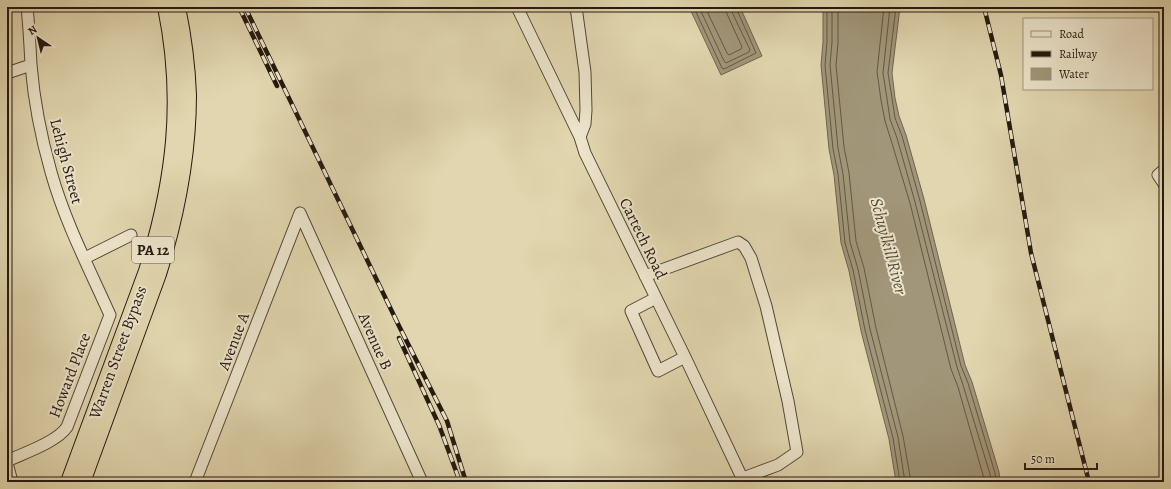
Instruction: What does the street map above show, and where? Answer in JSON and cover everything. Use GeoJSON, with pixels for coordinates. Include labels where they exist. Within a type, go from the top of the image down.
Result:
{"type":"FeatureCollection","features":[{"type":"Feature","properties":{"kind":"highway","name":"Warren Street Bypass"},"geometry":{"type":"LineString","coordinates":[[69,482],[147,271],[156,244],[166,197],[174,146],[176,94],[174,60],[166,7]]}},
{"type":"Feature","properties":{"kind":"highway","name":"Warren Street Bypass"},"geometry":{"type":"LineString","coordinates":[[82,482],[156,281],[178,199],[186,147],[188,94],[178,7]]}},
{"type":"Feature","properties":{"kind":"street","name":"Lehigh Street"},"geometry":{"type":"LineString","coordinates":[[27,7],[31,66],[39,122],[51,172],[64,212],[110,315]]}},
{"type":"Feature","properties":{"kind":"street","name":"Cartech Road"},"geometry":{"type":"LineString","coordinates":[[517,7],[580,136],[585,153],[744,480]]}},
{"type":"Feature","properties":{"kind":"street"},"geometry":{"type":"LineString","coordinates":[[576,7],[585,72],[585,124],[580,136]]}},
{"type":"Feature","properties":{"kind":"street"},"geometry":{"type":"LineString","coordinates":[[7,73],[31,66]]}},
{"type":"Feature","properties":{"kind":"street"},"geometry":{"type":"LineString","coordinates":[[1164,170],[1158,175],[1164,184]]}},
{"type":"Feature","properties":{"kind":"street","name":"Avenue A"},"geometry":{"type":"LineString","coordinates":[[195,482],[300,212]]}},
{"type":"Feature","properties":{"kind":"street","name":"Avenue B"},"geometry":{"type":"LineString","coordinates":[[300,212],[422,482]]}},
{"type":"Feature","properties":{"kind":"street"},"geometry":{"type":"LineString","coordinates":[[85,258],[131,234]]}},
{"type":"Feature","properties":{"kind":"street"},"geometry":{"type":"LineString","coordinates":[[645,276],[738,242],[744,246],[751,258],[766,306],[788,401],[797,452],[778,465],[744,480]]}},
{"type":"Feature","properties":{"kind":"street"},"geometry":{"type":"LineString","coordinates":[[656,298],[631,311],[658,371],[685,357]]}},
{"type":"Feature","properties":{"kind":"street","name":"Howard Place"},"geometry":{"type":"LineString","coordinates":[[7,462],[50,441],[67,427],[110,315]]}},
{"type":"Feature","properties":{"kind":"street"},"geometry":{"type":"LineString","coordinates":[[7,462],[12,482]]}},
{"type":"Feature","properties":{"kind":"water"},"geometry":{"type":"Polygon","coordinates":[[[694,7],[740,7],[762,56],[721,75],[690,9],[694,7]]]}},
{"type":"Feature","properties":{"kind":"water","name":"Schuylkill River"},"geometry":{"type":"Polygon","coordinates":[[[823,7],[900,7],[892,73],[895,98],[924,199],[965,365],[972,382],[999,472],[1000,482],[896,482],[889,439],[861,331],[849,271],[841,243],[834,175],[829,149],[821,65],[823,42],[823,7]]]}},
{"type":"Feature","properties":{"kind":"railway"},"geometry":{"type":"LineString","coordinates":[[239,7],[277,86]]}},
{"type":"Feature","properties":{"kind":"railway"},"geometry":{"type":"LineString","coordinates":[[245,7],[399,326],[447,421],[466,482]]}},
{"type":"Feature","properties":{"kind":"railway"},"geometry":{"type":"LineString","coordinates":[[984,7],[1001,75],[1031,253],[1089,482]]}},
{"type":"Feature","properties":{"kind":"railway"},"geometry":{"type":"LineString","coordinates":[[399,338],[439,425],[460,482]]}}]}
